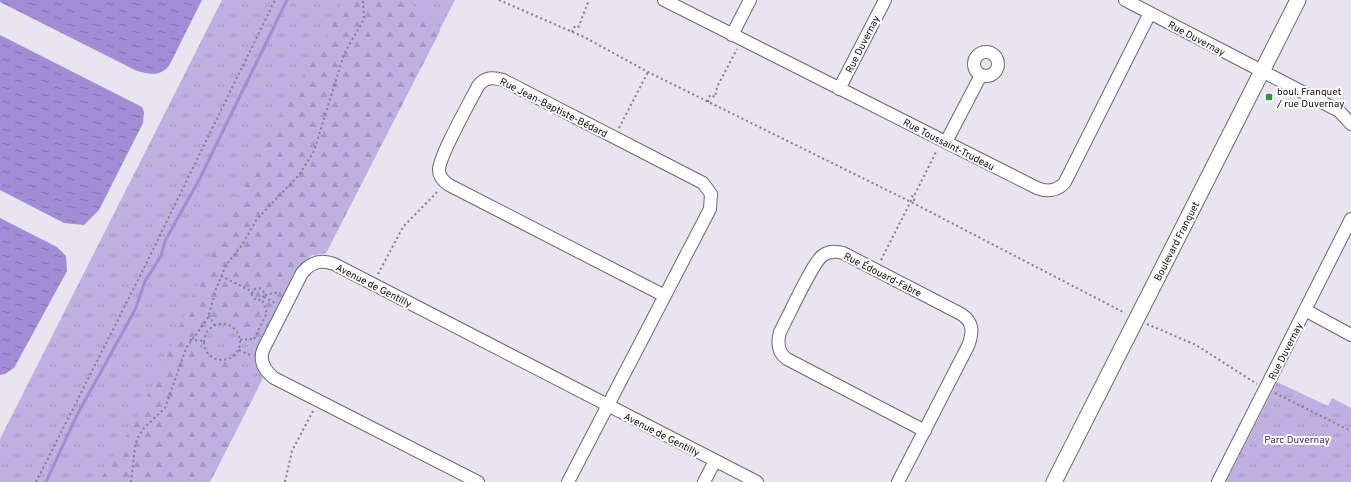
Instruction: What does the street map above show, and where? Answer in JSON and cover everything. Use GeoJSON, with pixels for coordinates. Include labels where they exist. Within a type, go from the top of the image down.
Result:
{"type":"FeatureCollection","features":[{"type":"Feature","properties":{"kind":"street","name":"Rue Toussaint-Trudeau"},"geometry":{"type":"LineString","coordinates":[[664,0],[943,144],[1037,188],[1052,190],[1062,186],[1150,13]]}},
{"type":"Feature","properties":{"kind":"street"},"geometry":{"type":"LineString","coordinates":[[732,34],[750,0]]}},
{"type":"Feature","properties":{"kind":"street","name":"Rue Duvernay"},"geometry":{"type":"LineString","coordinates":[[839,89],[885,0]]}},
{"type":"Feature","properties":{"kind":"street","name":"Rue Duvernay"},"geometry":{"type":"LineString","coordinates":[[1125,0],[1339,111],[1351,124]]}},
{"type":"Feature","properties":{"kind":"street","name":"Boulevard Franquet"},"geometry":{"type":"LineString","coordinates":[[1063,482],[1265,73],[1298,0]]}},
{"type":"Feature","properties":{"kind":"street","name":"Boulevard Franquet"},"geometry":{"type":"LineString","coordinates":[[1054,482],[1265,73],[1306,0]]}},
{"type":"Feature","properties":{"kind":"street"},"geometry":{"type":"LineString","coordinates":[[943,144],[981,75]]}},
{"type":"Feature","properties":{"kind":"street","name":"Rue Jean-Baptiste-Bédard"},"geometry":{"type":"LineString","coordinates":[[568,482],[608,406],[665,296],[710,209],[712,201],[710,190],[703,183],[503,80],[491,78],[478,86],[442,157],[439,171],[442,179],[449,185],[665,296]]}},
{"type":"Feature","properties":{"kind":"street","name":"Rue Duvernay"},"geometry":{"type":"LineString","coordinates":[[1218,482],[1351,219]]}},
{"type":"Feature","properties":{"kind":"street","name":"Rue Édouard-Fabre"},"geometry":{"type":"LineString","coordinates":[[898,482],[925,431],[970,340],[972,329],[969,320],[961,314],[843,252],[835,251],[824,254],[816,264],[780,332],[778,344],[780,352],[787,359],[925,431]]}},
{"type":"Feature","properties":{"kind":"street","name":"Avenue de Gentilly"},"geometry":{"type":"LineString","coordinates":[[478,482],[274,378],[267,372],[262,363],[263,350],[302,273],[309,265],[321,261],[334,264],[757,482]]}},
{"type":"Feature","properties":{"kind":"street"},"geometry":{"type":"LineString","coordinates":[[1305,310],[1351,335]]}},
{"type":"Feature","properties":{"kind":"street"},"geometry":{"type":"LineString","coordinates":[[704,482],[715,461]]}},
{"type":"Feature","properties":{"kind":"path"},"geometry":{"type":"LineString","coordinates":[[36,482],[143,270],[275,0]]}},
{"type":"Feature","properties":{"kind":"path"},"geometry":{"type":"LineString","coordinates":[[131,482],[137,439],[144,428],[165,408],[190,340],[210,315],[213,297],[226,265],[242,245],[257,219],[299,175],[314,151],[342,60],[348,45],[364,19],[363,0]]}},
{"type":"Feature","properties":{"kind":"path"},"geometry":{"type":"LineString","coordinates":[[499,0],[572,32],[648,72],[911,202],[1127,314]]}},
{"type":"Feature","properties":{"kind":"path"},"geometry":{"type":"LineString","coordinates":[[572,32],[574,27],[578,28],[590,0]]}},
{"type":"Feature","properties":{"kind":"path"},"geometry":{"type":"LineString","coordinates":[[708,102],[710,95],[715,97],[719,83],[738,46]]}},
{"type":"Feature","properties":{"kind":"path"},"geometry":{"type":"LineString","coordinates":[[618,131],[648,72]]}},
{"type":"Feature","properties":{"kind":"path"},"geometry":{"type":"LineString","coordinates":[[879,263],[912,199],[914,200],[915,198],[912,196],[915,194],[943,144]]}},
{"type":"Feature","properties":{"kind":"path"},"geometry":{"type":"LineString","coordinates":[[376,277],[403,227],[441,188]]}},
{"type":"Feature","properties":{"kind":"path"},"geometry":{"type":"LineString","coordinates":[[221,276],[252,292],[254,299],[258,301],[264,297],[284,292]]}},
{"type":"Feature","properties":{"kind":"path"},"geometry":{"type":"LineString","coordinates":[[252,292],[260,288],[263,290],[267,313],[254,339]]}},
{"type":"Feature","properties":{"kind":"path"},"geometry":{"type":"LineString","coordinates":[[264,297],[278,304]]}},
{"type":"Feature","properties":{"kind":"path"},"geometry":{"type":"LineString","coordinates":[[210,315],[215,326]]}},
{"type":"Feature","properties":{"kind":"path"},"geometry":{"type":"LineString","coordinates":[[224,324],[235,329],[240,340],[239,350],[230,359],[219,360],[209,354],[205,341],[208,332],[215,326],[224,324]]}},
{"type":"Feature","properties":{"kind":"path"},"geometry":{"type":"LineString","coordinates":[[1153,327],[1202,348],[1259,385]]}},
{"type":"Feature","properties":{"kind":"path"},"geometry":{"type":"LineString","coordinates":[[240,340],[261,339]]}},
{"type":"Feature","properties":{"kind":"path"},"geometry":{"type":"LineString","coordinates":[[190,340],[205,341]]}},
{"type":"Feature","properties":{"kind":"path"},"geometry":{"type":"LineString","coordinates":[[239,350],[254,357]]}},
{"type":"Feature","properties":{"kind":"path"},"geometry":{"type":"LineString","coordinates":[[1272,392],[1351,431]]}},
{"type":"Feature","properties":{"kind":"path"},"geometry":{"type":"LineString","coordinates":[[286,482],[292,451],[315,407]]}},
{"type":"Feature","properties":{"kind":"green space"},"geometry":{"type":"Polygon","coordinates":[[[222,0],[455,0],[326,253],[312,255],[297,268],[257,347],[255,363],[263,378],[210,482],[0,482],[0,439],[222,0]]]}},
{"type":"Feature","properties":{"kind":"green space"},"geometry":{"type":"Polygon","coordinates":[[[342,0],[409,0],[409,2],[432,17],[440,31],[326,253],[312,255],[297,268],[261,338],[245,338],[244,335],[241,335],[236,328],[223,322],[211,325],[206,330],[202,345],[208,356],[215,360],[236,365],[258,388],[210,482],[99,482],[137,417],[164,361],[242,186],[331,28],[342,0]]]}},
{"type":"Feature","properties":{"kind":"green space","name":"Parc Duvernay"},"geometry":{"type":"Polygon","coordinates":[[[1277,382],[1328,406],[1332,398],[1351,408],[1351,482],[1226,482],[1277,382]]]}},
{"type":"Feature","properties":{"kind":"water"},"geometry":{"type":"Polygon","coordinates":[[[0,0],[202,0],[169,66],[162,72],[154,74],[137,71],[0,2],[0,0]]]}},
{"type":"Feature","properties":{"kind":"water"},"geometry":{"type":"Polygon","coordinates":[[[0,35],[142,107],[144,112],[143,123],[99,210],[84,225],[64,223],[0,190],[0,35]]]}},
{"type":"Feature","properties":{"kind":"water"},"geometry":{"type":"Polygon","coordinates":[[[0,218],[57,247],[66,256],[67,271],[14,368],[5,374],[0,375],[0,218]]]}},
{"type":"Feature","properties":{"kind":"waterway"},"geometry":{"type":"LineString","coordinates":[[46,482],[77,415],[135,310],[145,281],[161,256],[165,241],[199,180],[287,0]]}},
{"type":"Feature","properties":{"kind":"place","name":"boul. Franquet / rue Duvernay"},"geometry":{"type":"Point","coordinates":[1269,97]}}]}
